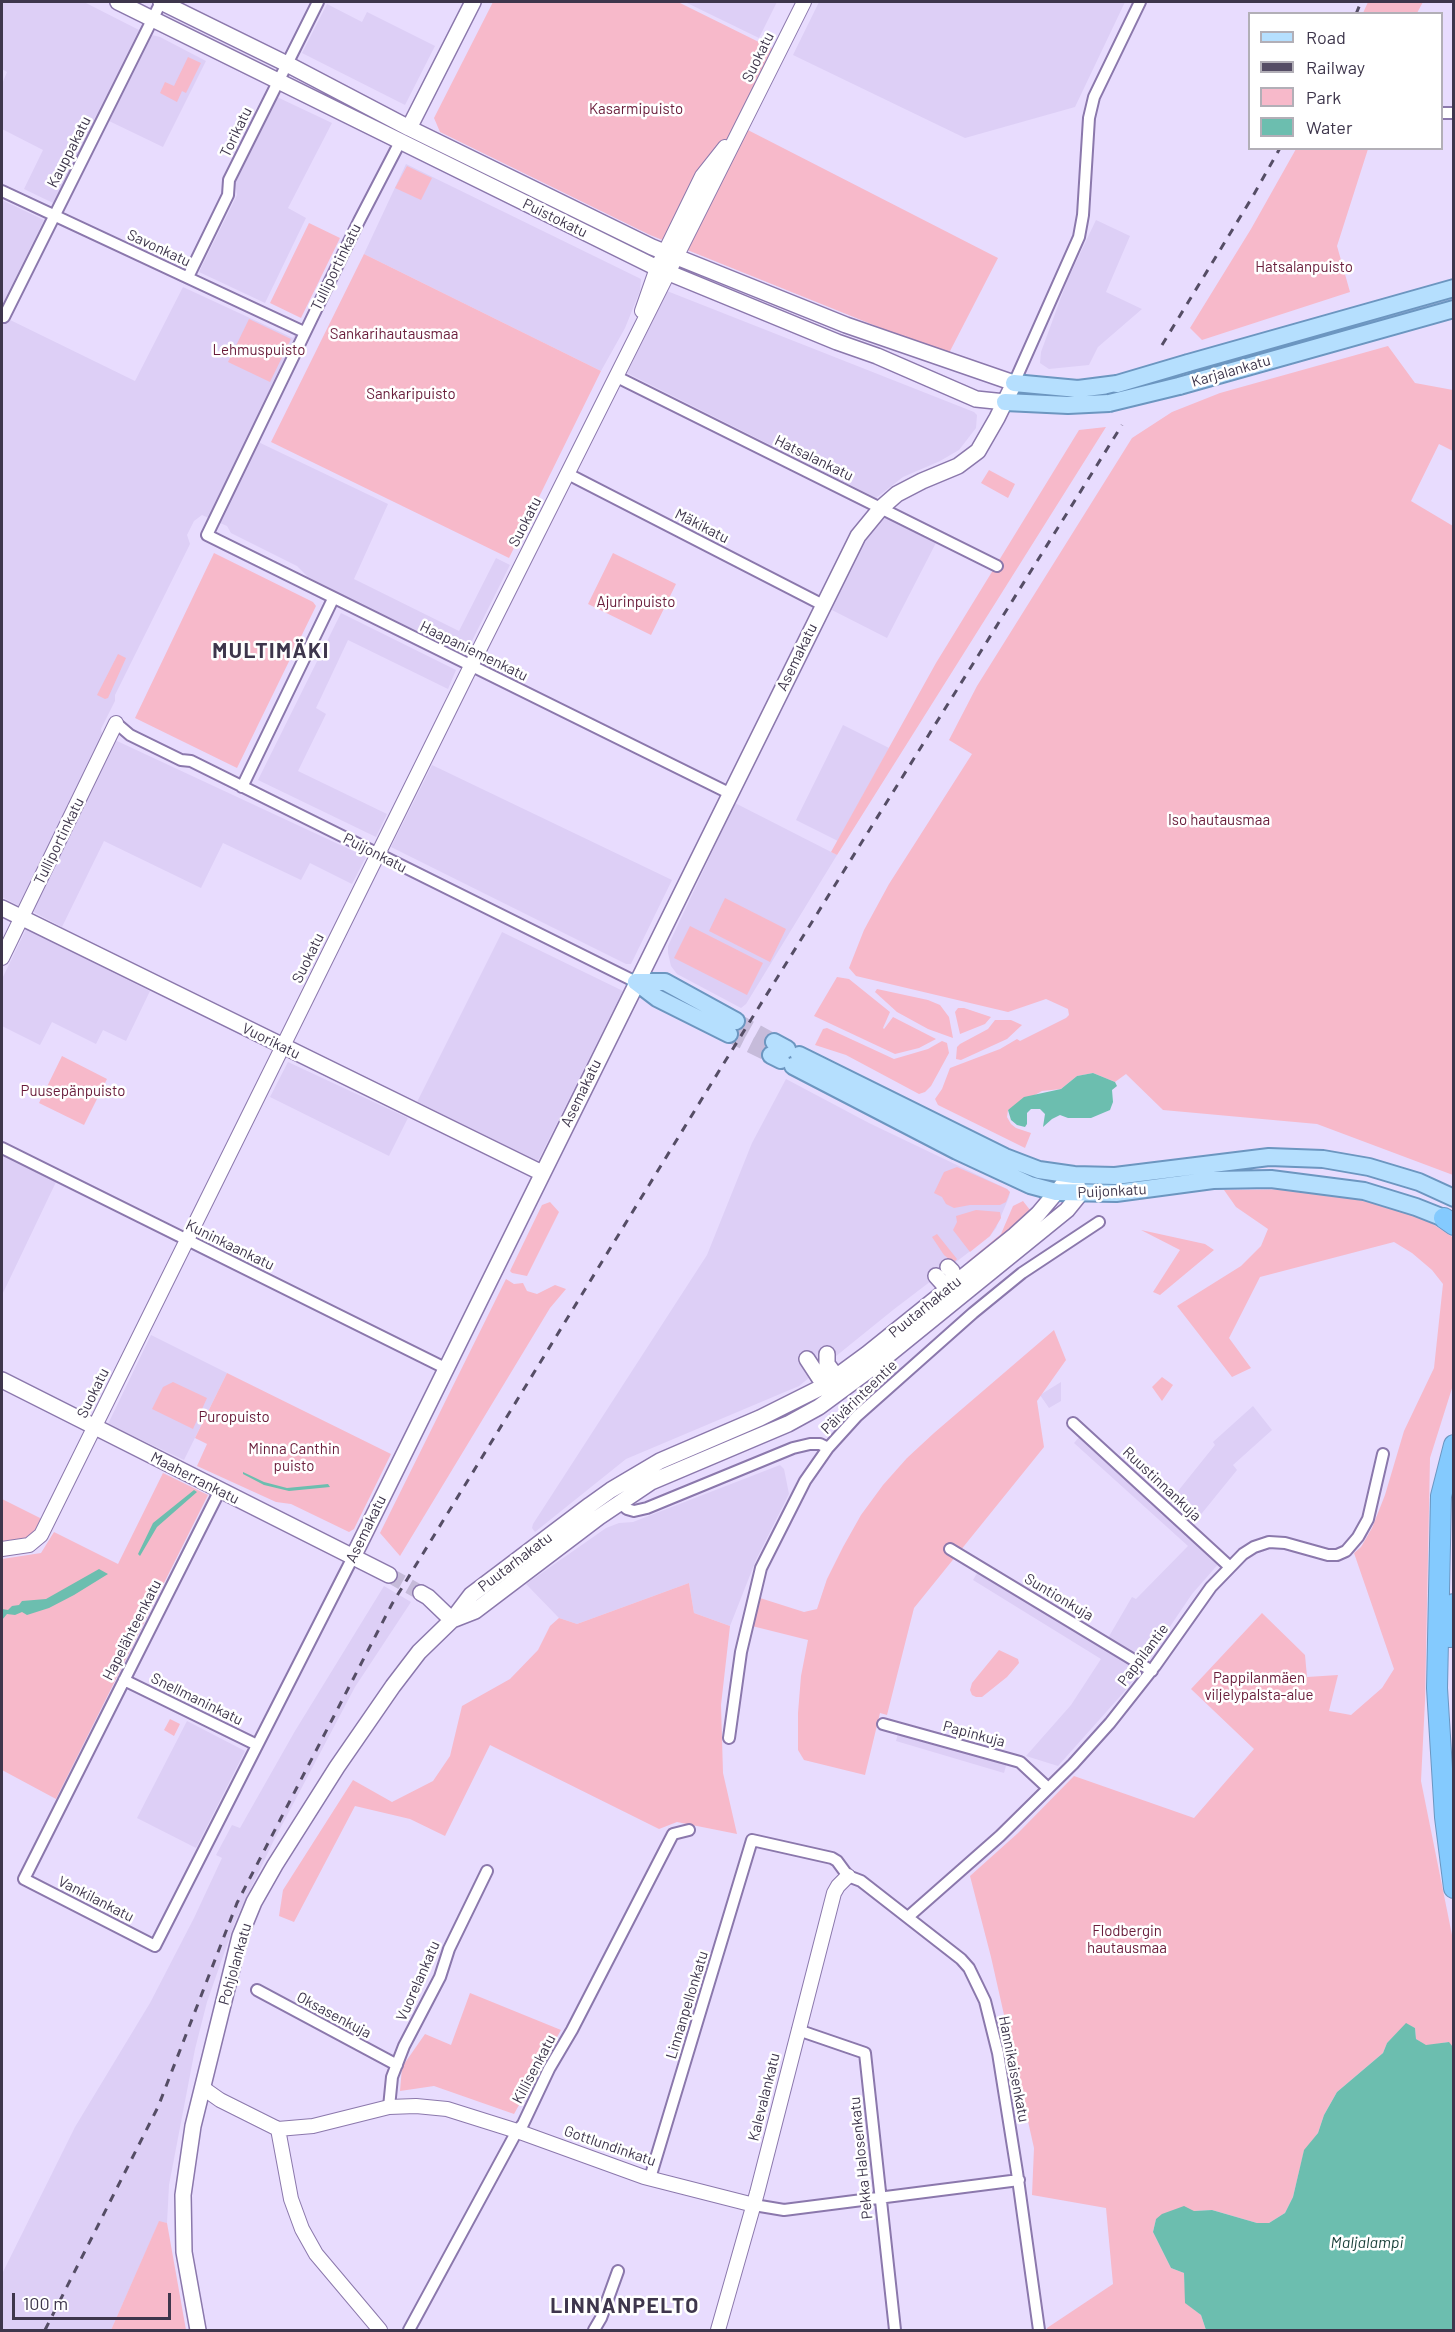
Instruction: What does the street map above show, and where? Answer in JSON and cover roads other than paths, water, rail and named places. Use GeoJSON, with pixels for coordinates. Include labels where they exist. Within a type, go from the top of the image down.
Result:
{"type":"FeatureCollection","features":[{"type":"Feature","properties":{"kind":"highway"},"geometry":{"type":"LineString","coordinates":[[1454,1445],[1441,1496],[1437,1688],[1442,1769],[1454,1888]]}},
{"type":"Feature","properties":{"kind":"highway"},"geometry":{"type":"LineString","coordinates":[[1442,1769],[1454,1604]]}},
{"type":"Feature","properties":{"kind":"main road","name":"Puistokatu"},"geometry":{"type":"LineString","coordinates":[[118,2],[663,270],[976,399],[1005,402]]}},
{"type":"Feature","properties":{"kind":"main road","name":"Puistokatu"},"geometry":{"type":"LineString","coordinates":[[161,2],[409,128],[671,254],[846,325],[1014,383]]}},
{"type":"Feature","properties":{"kind":"main road","name":"Tulliportinkatu"},"geometry":{"type":"LineString","coordinates":[[409,128],[473,2]]}},
{"type":"Feature","properties":{"kind":"main road","name":"Karjalankatu"},"geometry":{"type":"LineString","coordinates":[[1014,383],[1078,389],[1117,384],[1454,288]]}},
{"type":"Feature","properties":{"kind":"main road","name":"Karjalankatu"},"geometry":{"type":"LineString","coordinates":[[1005,402],[1068,405],[1109,403],[1179,386],[1454,309]]}},
{"type":"Feature","properties":{"kind":"main road","name":"Asemakatu"},"geometry":{"type":"LineString","coordinates":[[352,1557],[858,536],[881,508],[910,487],[969,459],[985,441],[1014,383]]}},
{"type":"Feature","properties":{"kind":"main road","name":"Vuorikatu"},"geometry":{"type":"LineString","coordinates":[[2,908],[542,1173]]}},
{"type":"Feature","properties":{"kind":"main road","name":"Puijonkatu"},"geometry":{"type":"LineString","coordinates":[[636,982],[657,998],[732,1028]]}},
{"type":"Feature","properties":{"kind":"main road","name":"Puijonkatu"},"geometry":{"type":"LineString","coordinates":[[1450,1222],[1416,1207],[1364,1191],[1272,1179],[1213,1180],[1116,1193],[1056,1192],[1030,1185],[957,1151],[784,1054],[1005,1157],[1039,1170],[1074,1175],[1115,1176],[1269,1157],[1323,1159],[1369,1167],[1419,1182],[1454,1198]]}},
{"type":"Feature","properties":{"kind":"main road","name":"Puutarhakatu"},"geometry":{"type":"LineString","coordinates":[[452,1620],[476,1611],[651,1482],[788,1424],[819,1407],[835,1384],[951,1281],[1033,1220],[1051,1201],[1056,1192],[1074,1175]]}},
{"type":"Feature","properties":{"kind":"main road"},"geometry":{"type":"LineString","coordinates":[[1074,1175],[1080,1194]]}},
{"type":"Feature","properties":{"kind":"main road","name":"Puutarhakatu"},"geometry":{"type":"LineString","coordinates":[[452,1620],[471,1595],[611,1490],[660,1461],[835,1384],[864,1374],[951,1281],[1067,1210],[1080,1194]]}},
{"type":"Feature","properties":{"kind":"main road"},"geometry":{"type":"LineString","coordinates":[[827,1354],[827,1365],[835,1384]]}},
{"type":"Feature","properties":{"kind":"main road"},"geometry":{"type":"LineString","coordinates":[[807,1359],[835,1384]]}},
{"type":"Feature","properties":{"kind":"main road","name":"Maaherrankatu"},"geometry":{"type":"LineString","coordinates":[[2,1380],[389,1575]]}},
{"type":"Feature","properties":{"kind":"main road"},"geometry":{"type":"LineString","coordinates":[[421,1593],[452,1620]]}},
{"type":"Feature","properties":{"kind":"main road","name":"Pohjolankatu"},"geometry":{"type":"LineString","coordinates":[[198,2331],[184,2252],[183,2195],[193,2126],[240,1936],[254,1902],[275,1865],[336,1767],[418,1652],[452,1620]]}},
{"type":"Feature","properties":{"kind":"street","name":"Kauppakatu"},"geometry":{"type":"LineString","coordinates":[[4,317],[161,2]]}},
{"type":"Feature","properties":{"kind":"street","name":"Torikatu"},"geometry":{"type":"LineString","coordinates":[[188,277],[228,195],[229,180],[318,2]]}},
{"type":"Feature","properties":{"kind":"street","name":"Suokatu"},"geometry":{"type":"LineString","coordinates":[[2,1549],[29,1545],[41,1535],[471,666],[627,357],[663,270],[741,127],[804,2]]}},
{"type":"Feature","properties":{"kind":"street"},"geometry":{"type":"LineString","coordinates":[[1014,383],[1079,237],[1083,215],[1089,118],[1094,97],[1140,2]]}},
{"type":"Feature","properties":{"kind":"street","name":"Tulliportinkatu"},"geometry":{"type":"LineString","coordinates":[[207,535],[304,332],[409,128]]}},
{"type":"Feature","properties":{"kind":"street","name":"Savonkatu"},"geometry":{"type":"LineString","coordinates":[[2,190],[304,332]]}},
{"type":"Feature","properties":{"kind":"street","name":"Hatsalankatu"},"geometry":{"type":"LineString","coordinates":[[616,377],[997,566]]}},
{"type":"Feature","properties":{"kind":"street","name":"Mäkikatu"},"geometry":{"type":"LineString","coordinates":[[568,474],[823,605]]}},
{"type":"Feature","properties":{"kind":"street","name":"Haapaniemenkatu"},"geometry":{"type":"LineString","coordinates":[[207,535],[729,793]]}},
{"type":"Feature","properties":{"kind":"street"},"geometry":{"type":"LineString","coordinates":[[242,787],[333,599]]}},
{"type":"Feature","properties":{"kind":"street","name":"Tulliportinkatu"},"geometry":{"type":"LineString","coordinates":[[2,958],[116,723]]}},
{"type":"Feature","properties":{"kind":"street","name":"Puijonkatu"},"geometry":{"type":"LineString","coordinates":[[116,723],[130,735],[181,760],[191,760],[636,982]]}},
{"type":"Feature","properties":{"kind":"street","name":"Kuninkaankatu"},"geometry":{"type":"LineString","coordinates":[[2,1148],[445,1368]]}},
{"type":"Feature","properties":{"kind":"street","name":"Päivärinteentie"},"geometry":{"type":"LineString","coordinates":[[729,1738],[741,1652],[761,1568],[805,1481],[828,1448],[864,1409],[981,1307],[1022,1273],[1099,1222]]}},
{"type":"Feature","properties":{"kind":"street","name":"Ruustinnankuja"},"geometry":{"type":"LineString","coordinates":[[1073,1423],[1230,1568]]}},
{"type":"Feature","properties":{"kind":"street"},"geometry":{"type":"LineString","coordinates":[[620,1503],[625,1508],[634,1511],[647,1508],[793,1448],[820,1444],[828,1448]]}},
{"type":"Feature","properties":{"kind":"street","name":"Pappilantie"},"geometry":{"type":"LineString","coordinates":[[908,1917],[975,1860],[1110,1723],[1152,1671],[1211,1587],[1243,1554],[1269,1542],[1328,1555],[1337,1555],[1346,1551],[1358,1537],[1368,1519],[1383,1454]]}},
{"type":"Feature","properties":{"kind":"street","name":"Hapelähteenkatu"},"geometry":{"type":"LineString","coordinates":[[71,1784],[220,1490]]}},
{"type":"Feature","properties":{"kind":"street","name":"Suntionkuja"},"geometry":{"type":"LineString","coordinates":[[950,1549],[1152,1671]]}},
{"type":"Feature","properties":{"kind":"street","name":"Asemakatu"},"geometry":{"type":"LineString","coordinates":[[203,1852],[352,1557]]}},
{"type":"Feature","properties":{"kind":"street","name":"Snellmaninkatu"},"geometry":{"type":"LineString","coordinates":[[124,1680],[257,1745]]}},
{"type":"Feature","properties":{"kind":"street","name":"Papinkuja"},"geometry":{"type":"LineString","coordinates":[[883,1724],[1020,1761],[1048,1788]]}},
{"type":"Feature","properties":{"kind":"street","name":"Vankilankatu"},"geometry":{"type":"LineString","coordinates":[[71,1784],[24,1879],[32,1884],[155,1946],[203,1852]]}},
{"type":"Feature","properties":{"kind":"street","name":"Killisenkatu"},"geometry":{"type":"LineString","coordinates":[[409,2331],[572,2030],[672,1834],[689,1830]]}},
{"type":"Feature","properties":{"kind":"street","name":"Hannikaisenkatu"},"geometry":{"type":"LineString","coordinates":[[752,1840],[832,1858],[848,1876],[861,1881],[961,1959],[969,1968],[985,2001],[998,2053],[1019,2180],[1039,2331]]}},
{"type":"Feature","properties":{"kind":"street","name":"Linnanpellonkatu"},"geometry":{"type":"LineString","coordinates":[[650,2178],[752,1840]]}},
{"type":"Feature","properties":{"kind":"street","name":"Vuorelankatu"},"geometry":{"type":"LineString","coordinates":[[389,2107],[392,2076],[487,1871]]}},
{"type":"Feature","properties":{"kind":"street","name":"Kalevalankatu"},"geometry":{"type":"LineString","coordinates":[[718,2331],[754,2205],[834,1893],[837,1886],[848,1876]]}},
{"type":"Feature","properties":{"kind":"street","name":"Oksasenkuja"},"geometry":{"type":"LineString","coordinates":[[257,1990],[397,2066]]}},
{"type":"Feature","properties":{"kind":"street","name":"Pekka Halosenkatu"},"geometry":{"type":"LineString","coordinates":[[798,2031],[865,2054],[895,2331]]}},
{"type":"Feature","properties":{"kind":"street"},"geometry":{"type":"LineString","coordinates":[[203,2088],[220,2100],[278,2129],[291,2199],[302,2229],[316,2254],[380,2331]]}},
{"type":"Feature","properties":{"kind":"street","name":"Gottlundinkatu"},"geometry":{"type":"LineString","coordinates":[[278,2129],[313,2126],[389,2107],[416,2106],[447,2109],[650,2178],[754,2205],[784,2210],[1019,2180]]}},
{"type":"Feature","properties":{"kind":"street"},"geometry":{"type":"LineString","coordinates":[[594,2331],[602,2318],[618,2271]]}},
{"type":"Feature","properties":{"kind":"water"},"geometry":{"type":"Polygon","coordinates":[[[1093,1073],[1115,1082],[1117,1086],[1112,1090],[1113,1102],[1110,1110],[1091,1118],[1068,1118],[1060,1115],[1043,1127],[1045,1114],[1040,1109],[1031,1109],[1027,1113],[1025,1127],[1011,1120],[1008,1110],[1024,1097],[1061,1089],[1077,1076],[1093,1073]]]}},
{"type":"Feature","properties":{"kind":"water"},"geometry":{"type":"Polygon","coordinates":[[[243,1472],[264,1482],[287,1488],[328,1484],[330,1487],[289,1491],[264,1485],[243,1472]]]}},
{"type":"Feature","properties":{"kind":"water"},"geometry":{"type":"Polygon","coordinates":[[[194,1490],[197,1492],[157,1527],[140,1556],[138,1554],[153,1523],[194,1490]]]}},
{"type":"Feature","properties":{"kind":"water"},"geometry":{"type":"Polygon","coordinates":[[[99,1569],[108,1574],[74,1595],[49,1608],[27,1615],[22,1612],[15,1615],[7,1614],[2,1620],[2,1609],[8,1610],[22,1601],[46,1599],[99,1569]]]}},
{"type":"Feature","properties":{"kind":"water","name":"Maljalampi"},"geometry":{"type":"Polygon","coordinates":[[[1406,2023],[1415,2028],[1416,2039],[1426,2045],[1449,2042],[1453,2047],[1453,2330],[1206,2330],[1201,2315],[1185,2303],[1184,2273],[1171,2268],[1153,2232],[1156,2219],[1162,2214],[1184,2206],[1194,2211],[1212,2210],[1257,2223],[1269,2223],[1285,2213],[1293,2197],[1304,2150],[1318,2133],[1324,2115],[1337,2092],[1383,2053],[1387,2043],[1406,2023]]]}},
{"type":"Feature","properties":{"kind":"tunnel"},"geometry":{"type":"LineString","coordinates":[[736,1021],[774,1042]]}},
{"type":"Feature","properties":{"kind":"tunnel"},"geometry":{"type":"LineString","coordinates":[[729,1034],[771,1055]]}},
{"type":"Feature","properties":{"kind":"tunnel"},"geometry":{"type":"LineString","coordinates":[[389,1575],[421,1593]]}},
{"type":"Feature","properties":{"kind":"railway"},"geometry":{"type":"LineString","coordinates":[[1357,12],[1361,2]]}},
{"type":"Feature","properties":{"kind":"railway"},"geometry":{"type":"LineString","coordinates":[[1162,345],[1279,150]]}},
{"type":"Feature","properties":{"kind":"railway"},"geometry":{"type":"LineString","coordinates":[[45,2330],[158,2107],[237,1903],[392,1604],[719,1071],[1122,425]]}},
{"type":"Feature","properties":{"kind":"district","name":"MULTIMÄKI"},"geometry":{"type":"Point","coordinates":[271,651]}},
{"type":"Feature","properties":{"kind":"district","name":"LINNANPELTO"},"geometry":{"type":"Point","coordinates":[625,2306]}},
{"type":"Feature","properties":{"kind":"park label","name":"Kasarmipuisto"},"geometry":{"type":"Point","coordinates":[636,109]}},
{"type":"Feature","properties":{"kind":"park label","name":"Hatsalanpuisto"},"geometry":{"type":"Point","coordinates":[1304,267]}},
{"type":"Feature","properties":{"kind":"park label","name":"Sankarihautausmaa"},"geometry":{"type":"Point","coordinates":[394,334]}},
{"type":"Feature","properties":{"kind":"park label","name":"Lehmuspuisto"},"geometry":{"type":"Point","coordinates":[259,350]}},
{"type":"Feature","properties":{"kind":"park label","name":"Sankaripuisto"},"geometry":{"type":"Point","coordinates":[411,394]}},
{"type":"Feature","properties":{"kind":"park label","name":"Ajurinpuisto"},"geometry":{"type":"Point","coordinates":[636,602]}},
{"type":"Feature","properties":{"kind":"park label","name":"Iso hautausmaa"},"geometry":{"type":"Point","coordinates":[1219,820]}},
{"type":"Feature","properties":{"kind":"park label","name":"Puusepänpuisto"},"geometry":{"type":"Point","coordinates":[73,1091]}},
{"type":"Feature","properties":{"kind":"park label","name":"Puropuisto"},"geometry":{"type":"Point","coordinates":[234,1417]}},
{"type":"Feature","properties":{"kind":"park label","name":"Minna Canthin puisto"},"geometry":{"type":"Point","coordinates":[294,1458]}},
{"type":"Feature","properties":{"kind":"park label","name":"Pappilanmäen viljelypalsta-alue"},"geometry":{"type":"Point","coordinates":[1259,1686]}},
{"type":"Feature","properties":{"kind":"park label","name":"Flodbergin hautausmaa"},"geometry":{"type":"Point","coordinates":[1127,1940]}}]}
